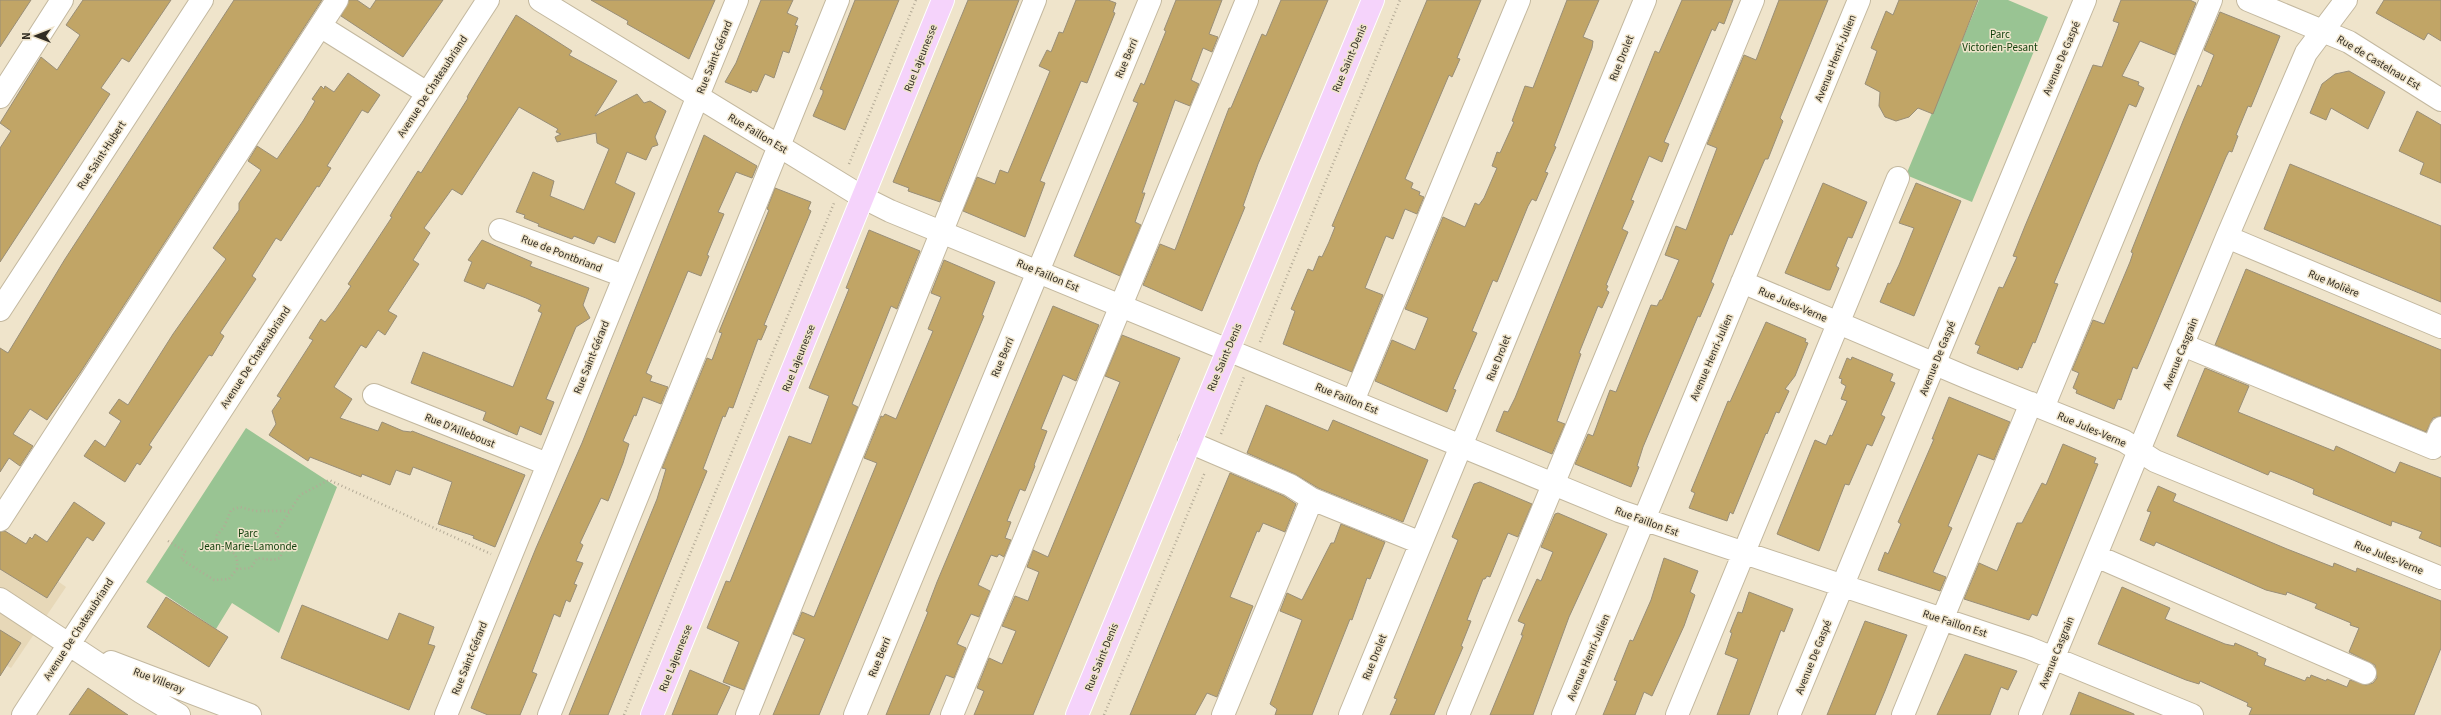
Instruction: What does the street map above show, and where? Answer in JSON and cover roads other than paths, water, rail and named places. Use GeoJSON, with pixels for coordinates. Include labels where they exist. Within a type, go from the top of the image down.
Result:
{"type":"FeatureCollection","features":[{"type":"Feature","properties":{"kind":"main road","name":"Rue Lajeunesse"},"geometry":{"type":"LineString","coordinates":[[652,715],[864,198],[943,0]]}},
{"type":"Feature","properties":{"kind":"main road","name":"Rue Saint-Denis"},"geometry":{"type":"LineString","coordinates":[[1077,715],[1373,0]]}},
{"type":"Feature","properties":{"kind":"street"},"geometry":{"type":"LineString","coordinates":[[0,97],[62,0]]}},
{"type":"Feature","properties":{"kind":"street","name":"Rue Saint-Hubert"},"geometry":{"type":"LineString","coordinates":[[0,310],[202,0]]}},
{"type":"Feature","properties":{"kind":"street"},"geometry":{"type":"LineString","coordinates":[[0,520],[338,0]]}},
{"type":"Feature","properties":{"kind":"street","name":"Avenue De Chateaubriand"},"geometry":{"type":"LineString","coordinates":[[23,715],[68,643],[488,0]]}},
{"type":"Feature","properties":{"kind":"street","name":"Rue Faillon Est"},"geometry":{"type":"LineString","coordinates":[[540,0],[864,198],[942,232],[1644,520],[2054,657],[2192,715]]}},
{"type":"Feature","properties":{"kind":"street","name":"Rue Saint-Gérard"},"geometry":{"type":"LineString","coordinates":[[446,715],[737,0]]}},
{"type":"Feature","properties":{"kind":"street"},"geometry":{"type":"LineString","coordinates":[[549,715],[838,0]]}},
{"type":"Feature","properties":{"kind":"street"},"geometry":{"type":"LineString","coordinates":[[747,715],[1035,0]]}},
{"type":"Feature","properties":{"kind":"street","name":"Rue Berri"},"geometry":{"type":"LineString","coordinates":[[855,715],[1150,0]]}},
{"type":"Feature","properties":{"kind":"street"},"geometry":{"type":"LineString","coordinates":[[952,715],[1247,0]]}},
{"type":"Feature","properties":{"kind":"street"},"geometry":{"type":"LineString","coordinates":[[1353,401],[1519,0]]}},
{"type":"Feature","properties":{"kind":"street","name":"Rue Drolet"},"geometry":{"type":"LineString","coordinates":[[1350,715],[1645,0]]}},
{"type":"Feature","properties":{"kind":"street"},"geometry":{"type":"LineString","coordinates":[[1458,715],[1754,0]]}},
{"type":"Feature","properties":{"kind":"street","name":"Avenue Henri-Julien"},"geometry":{"type":"LineString","coordinates":[[1564,715],[1859,0]]}},
{"type":"Feature","properties":{"kind":"street","name":"Avenue De Gaspé"},"geometry":{"type":"LineString","coordinates":[[1789,715],[2085,0]]}},
{"type":"Feature","properties":{"kind":"street"},"geometry":{"type":"LineString","coordinates":[[1902,715],[1942,619],[2037,405],[2211,0]]}},
{"type":"Feature","properties":{"kind":"street","name":"Rue de Castelnau Est"},"geometry":{"type":"LineString","coordinates":[[2248,0],[2325,30],[2349,42],[2441,100]]}},
{"type":"Feature","properties":{"kind":"street","name":"Avenue Casgrain"},"geometry":{"type":"LineString","coordinates":[[2030,715],[2227,238],[2306,53],[2325,30],[2346,0]]}},
{"type":"Feature","properties":{"kind":"street"},"geometry":{"type":"LineString","coordinates":[[320,26],[427,93]]}},
{"type":"Feature","properties":{"kind":"street"},"geometry":{"type":"LineString","coordinates":[[1677,715],[1898,178]]}},
{"type":"Feature","properties":{"kind":"street","name":"Rue de Pontbriand"},"geometry":{"type":"LineString","coordinates":[[500,230],[624,276]]}},
{"type":"Feature","properties":{"kind":"street","name":"Rue Molière"},"geometry":{"type":"LineString","coordinates":[[2227,238],[2441,327]]}},
{"type":"Feature","properties":{"kind":"street","name":"Rue Jules-Verne"},"geometry":{"type":"LineString","coordinates":[[1742,282],[1935,364],[2124,441],[2155,461],[2441,578]]}},
{"type":"Feature","properties":{"kind":"street"},"geometry":{"type":"LineString","coordinates":[[2184,345],[2433,448],[2441,428]]}},
{"type":"Feature","properties":{"kind":"street","name":"Rue D'Ailleboust"},"geometry":{"type":"LineString","coordinates":[[374,395],[547,464]]}},
{"type":"Feature","properties":{"kind":"street"},"geometry":{"type":"LineString","coordinates":[[1189,442],[1290,485],[1312,499],[1421,543]]}},
{"type":"Feature","properties":{"kind":"street"},"geometry":{"type":"LineString","coordinates":[[1223,715],[1312,499]]}},
{"type":"Feature","properties":{"kind":"street"},"geometry":{"type":"LineString","coordinates":[[2096,556],[2365,673]]}},
{"type":"Feature","properties":{"kind":"street","name":"Rue Villeray"},"geometry":{"type":"LineString","coordinates":[[0,598],[141,692],[179,715]]}},
{"type":"Feature","properties":{"kind":"street","name":"Rue Villeray"},"geometry":{"type":"LineString","coordinates":[[68,643],[205,707],[250,715]]}},
{"type":"Feature","properties":{"kind":"park label","name":"Parc Victorien-Pesant"},"geometry":{"type":"Point","coordinates":[2000,40]}},
{"type":"Feature","properties":{"kind":"park label","name":"Parc Jean-Marie-Lamonde"},"geometry":{"type":"Point","coordinates":[248,539]}}]}
